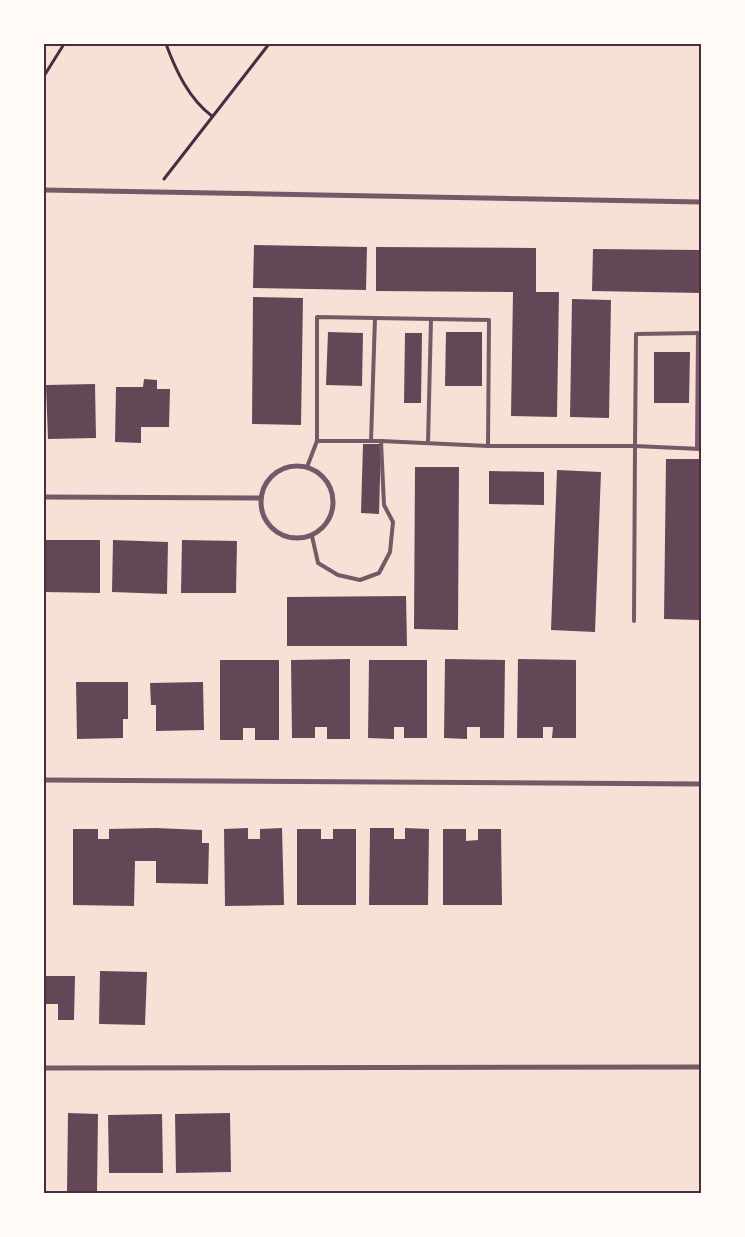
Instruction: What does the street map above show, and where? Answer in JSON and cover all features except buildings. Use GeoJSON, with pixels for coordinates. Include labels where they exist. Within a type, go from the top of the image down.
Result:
{"type":"FeatureCollection","features":[{"type":"Feature","properties":{"kind":"street"},"geometry":{"type":"LineString","coordinates":[[44,190],[701,202]]}},
{"type":"Feature","properties":{"kind":"street"},"geometry":{"type":"LineString","coordinates":[[295,466],[307,467],[318,473],[327,482],[332,493],[333,506],[330,518],[323,528],[312,536],[291,539],[271,529],[261,509],[260,498],[264,486],[272,476],[282,469],[295,466]]}},
{"type":"Feature","properties":{"kind":"street"},"geometry":{"type":"LineString","coordinates":[[44,497],[260,498]]}},
{"type":"Feature","properties":{"kind":"street"},"geometry":{"type":"LineString","coordinates":[[44,780],[701,784]]}},
{"type":"Feature","properties":{"kind":"street"},"geometry":{"type":"LineString","coordinates":[[44,1068],[701,1067]]}},
{"type":"Feature","properties":{"kind":"lane"},"geometry":{"type":"LineString","coordinates":[[307,467],[317,441],[317,318],[489,320],[488,446]]}},
{"type":"Feature","properties":{"kind":"lane"},"geometry":{"type":"LineString","coordinates":[[371,441],[375,318]]}},
{"type":"Feature","properties":{"kind":"lane"},"geometry":{"type":"LineString","coordinates":[[428,443],[431,319]]}},
{"type":"Feature","properties":{"kind":"lane"},"geometry":{"type":"LineString","coordinates":[[317,441],[381,441],[488,446],[635,446],[699,449],[700,333],[636,334],[635,446],[634,621]]}},
{"type":"Feature","properties":{"kind":"lane"},"geometry":{"type":"LineString","coordinates":[[312,536],[318,563],[338,575],[360,580],[379,572],[390,552],[393,522],[384,505],[381,441]]}},
{"type":"Feature","properties":{"kind":"path"},"geometry":{"type":"LineString","coordinates":[[44,76],[64,44]]}},
{"type":"Feature","properties":{"kind":"path"},"geometry":{"type":"LineString","coordinates":[[166,44],[175,69],[201,108],[212,116]]}},
{"type":"Feature","properties":{"kind":"path"},"geometry":{"type":"LineString","coordinates":[[154,192],[269,44]]}}]}
